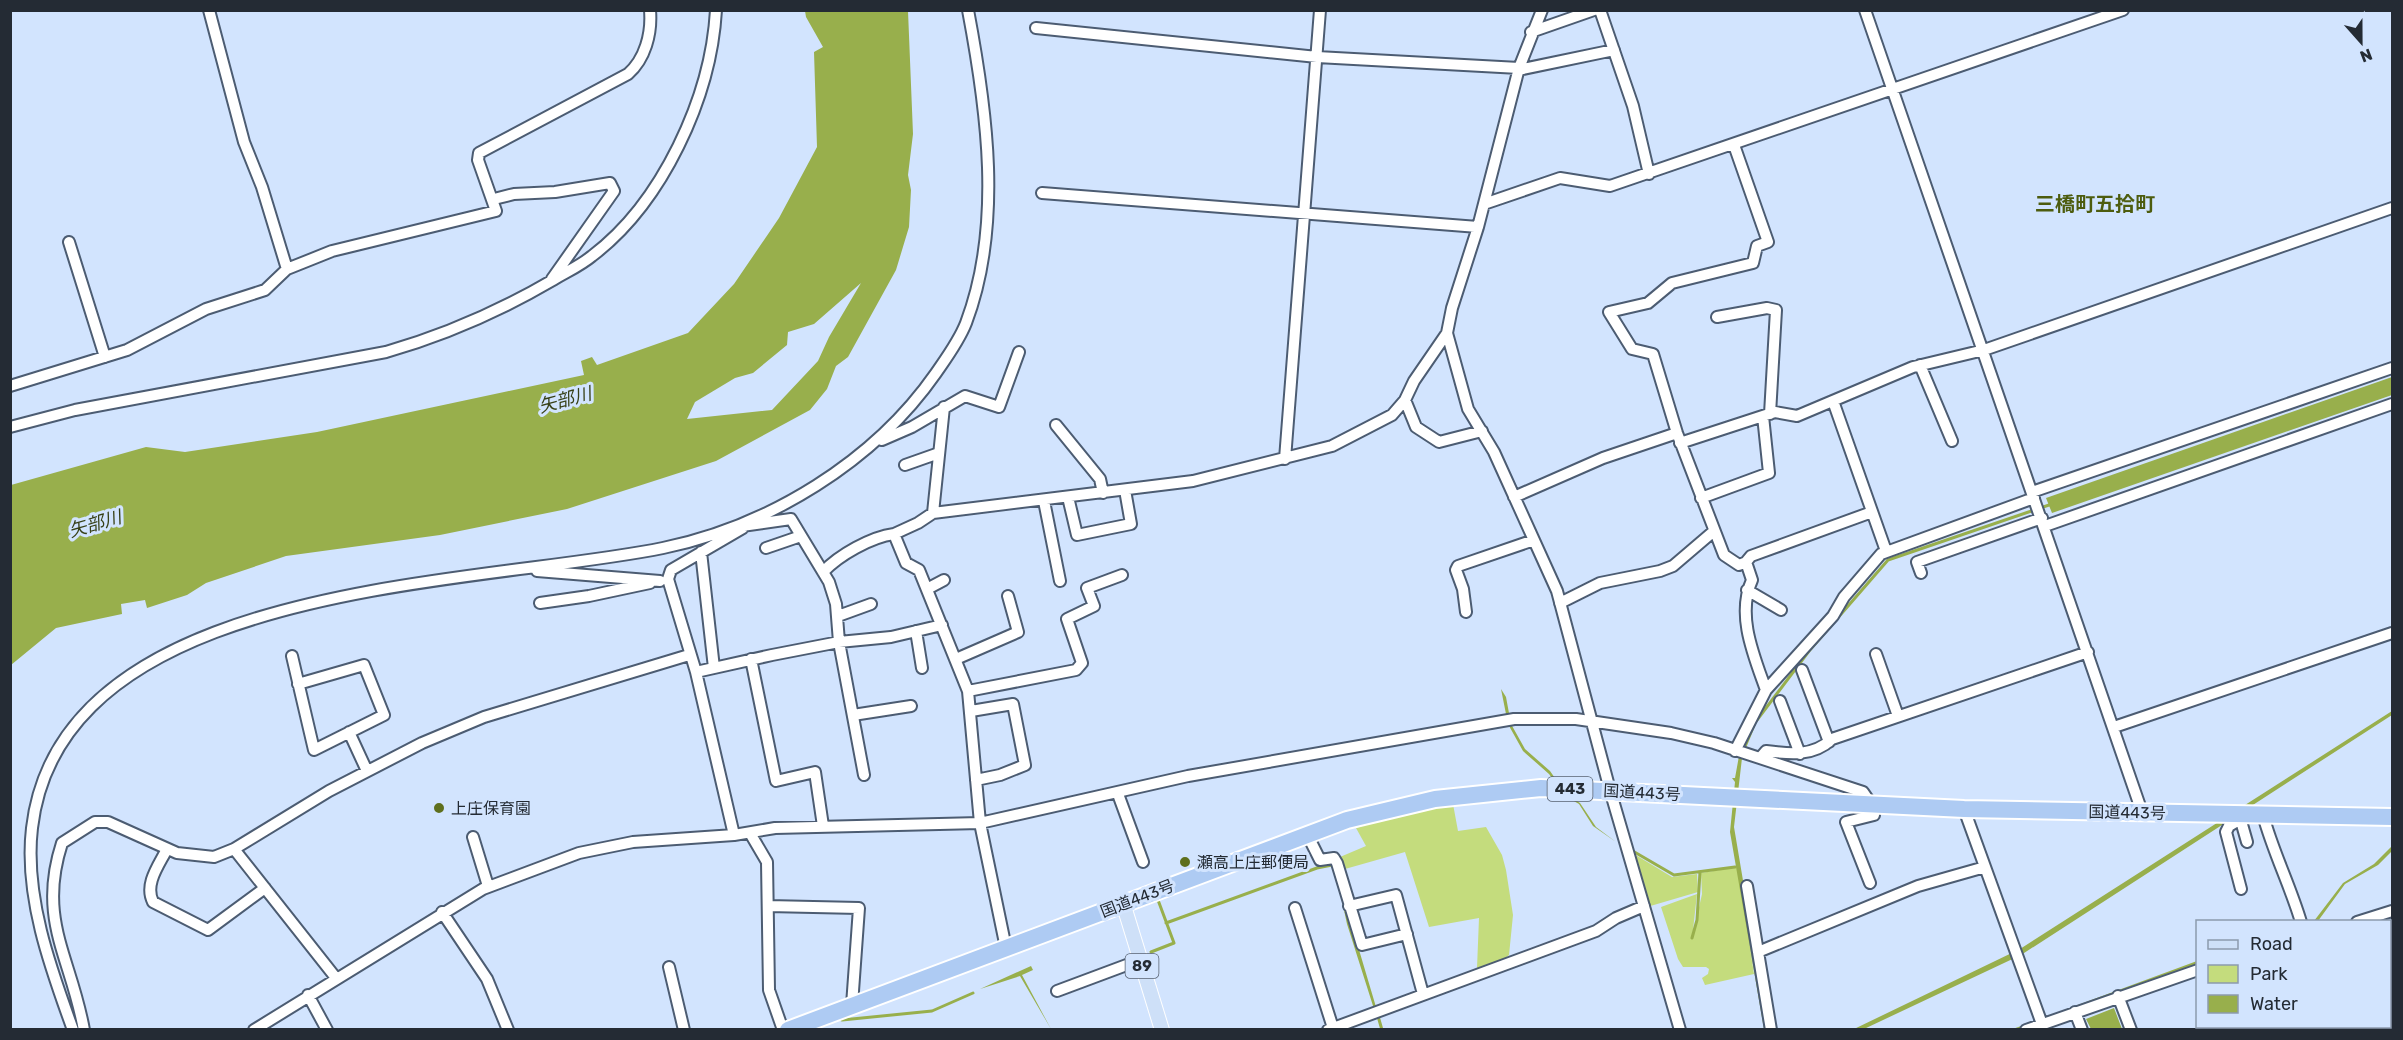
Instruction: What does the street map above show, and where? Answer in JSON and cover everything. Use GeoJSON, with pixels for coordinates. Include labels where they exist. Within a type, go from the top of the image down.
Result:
{"type":"FeatureCollection","features":[{"type":"Feature","properties":{"kind":"highway","name":"国道443号"},"geometry":{"type":"LineString","coordinates":[[788,1029],[1347,820],[1435,799],[1541,788],[1964,809],[2142,812],[2240,817],[2263,815],[2392,817]]}},
{"type":"Feature","properties":{"kind":"main road","name":"89"},"geometry":{"type":"LineString","coordinates":[[1123,903],[1162,1029]]}},
{"type":"Feature","properties":{"kind":"street"},"geometry":{"type":"LineString","coordinates":[[209,10],[244,142],[262,187],[287,269]]}},
{"type":"Feature","properties":{"kind":"street"},"geometry":{"type":"LineString","coordinates":[[10,386],[128,350],[206,309],[265,290],[287,269],[332,251],[496,211],[478,160],[478,153],[628,74],[640,64],[644,54],[650,10]]}},
{"type":"Feature","properties":{"kind":"street"},"geometry":{"type":"LineString","coordinates":[[10,427],[75,410],[386,352],[421,342],[490,315],[585,261],[609,241],[653,188],[676,153],[701,91],[716,10]]}},
{"type":"Feature","properties":{"kind":"street"},"geometry":{"type":"LineString","coordinates":[[540,603],[589,596],[664,580],[671,570],[742,525],[807,490],[873,444],[911,406],[951,351],[966,323],[975,291],[986,219],[987,170],[981,85],[968,10]]}},
{"type":"Feature","properties":{"kind":"street"},"geometry":{"type":"LineString","coordinates":[[1285,459],[1320,10]]}},
{"type":"Feature","properties":{"kind":"street"},"geometry":{"type":"LineString","coordinates":[[823,572],[832,562],[883,535],[894,534],[918,523],[933,513],[1044,501],[1193,480],[1285,459],[1349,439],[1392,415],[1405,400],[1414,381],[1447,333],[1452,308],[1478,227],[1518,69],[1542,10]]}},
{"type":"Feature","properties":{"kind":"street"},"geometry":{"type":"LineString","coordinates":[[1532,32],[1594,10]]}},
{"type":"Feature","properties":{"kind":"street"},"geometry":{"type":"LineString","coordinates":[[1600,10],[1634,106],[1649,174]]}},
{"type":"Feature","properties":{"kind":"street"},"geometry":{"type":"LineString","coordinates":[[1864,10],[1984,350],[2142,812]]}},
{"type":"Feature","properties":{"kind":"street"},"geometry":{"type":"LineString","coordinates":[[1484,204],[1560,178],[1610,186],[1893,91],[2123,10]]}},
{"type":"Feature","properties":{"kind":"street"},"geometry":{"type":"LineString","coordinates":[[1036,28],[1317,57],[1518,69],[1614,50]]}},
{"type":"Feature","properties":{"kind":"street"},"geometry":{"type":"LineString","coordinates":[[1734,145],[1768,242],[1757,246],[1753,263],[1672,283],[1648,303],[1609,312],[1632,349],[1653,354],[1679,438],[1724,555],[1739,566],[1751,556],[1872,512]]}},
{"type":"Feature","properties":{"kind":"street"},"geometry":{"type":"LineString","coordinates":[[494,200],[514,194],[555,192],[610,183],[614,191],[550,281]]}},
{"type":"Feature","properties":{"kind":"street"},"geometry":{"type":"LineString","coordinates":[[1042,193],[1478,227]]}},
{"type":"Feature","properties":{"kind":"street"},"geometry":{"type":"LineString","coordinates":[[1514,497],[1603,459],[1767,415],[1797,416],[1920,365],[1984,350],[2392,208]]}},
{"type":"Feature","properties":{"kind":"street"},"geometry":{"type":"LineString","coordinates":[[69,242],[105,357]]}},
{"type":"Feature","properties":{"kind":"street"},"geometry":{"type":"LineString","coordinates":[[1701,498],[1769,473],[1767,415],[1776,310],[1767,308],[1717,317]]}},
{"type":"Feature","properties":{"kind":"street"},"geometry":{"type":"LineString","coordinates":[[1447,333],[1468,409],[1482,431],[1514,497],[1560,603],[1610,790],[1680,1029]]}},
{"type":"Feature","properties":{"kind":"street"},"geometry":{"type":"LineString","coordinates":[[873,444],[912,427],[965,396],[999,407],[1019,352]]}},
{"type":"Feature","properties":{"kind":"street"},"geometry":{"type":"LineString","coordinates":[[1920,365],[1952,441]]}},
{"type":"Feature","properties":{"kind":"street"},"geometry":{"type":"LineString","coordinates":[[1735,751],[1748,721],[1766,690],[1833,616],[1844,597],[1886,551],[2033,495],[2392,368]]}},
{"type":"Feature","properties":{"kind":"street"},"geometry":{"type":"LineString","coordinates":[[1405,400],[1416,427],[1439,442],[1482,431]]}},
{"type":"Feature","properties":{"kind":"street"},"geometry":{"type":"LineString","coordinates":[[1833,401],[1886,551]]}},
{"type":"Feature","properties":{"kind":"street"},"geometry":{"type":"LineString","coordinates":[[1921,573],[1917,562],[2043,522],[2392,404]]}},
{"type":"Feature","properties":{"kind":"street"},"geometry":{"type":"LineString","coordinates":[[933,513],[944,407]]}},
{"type":"Feature","properties":{"kind":"street"},"geometry":{"type":"LineString","coordinates":[[1056,425],[1100,479],[1103,493]]}},
{"type":"Feature","properties":{"kind":"street"},"geometry":{"type":"LineString","coordinates":[[904,465],[939,453]]}},
{"type":"Feature","properties":{"kind":"street"},"geometry":{"type":"LineString","coordinates":[[1068,497],[1077,536],[1131,524],[1125,490]]}},
{"type":"Feature","properties":{"kind":"street"},"geometry":{"type":"LineString","coordinates":[[1044,501],[1060,581]]}},
{"type":"Feature","properties":{"kind":"street"},"geometry":{"type":"LineString","coordinates":[[73,1029],[57,988],[43,935],[33,881],[32,836],[38,797],[56,752],[71,729],[92,705],[124,679],[177,648],[244,621],[299,605],[352,594],[664,548],[742,525],[790,519],[829,582],[838,616],[839,642],[864,775]]}},
{"type":"Feature","properties":{"kind":"street"},"geometry":{"type":"LineString","coordinates":[[1560,603],[1600,583],[1660,571],[1673,566],[1714,531]]}},
{"type":"Feature","properties":{"kind":"street"},"geometry":{"type":"LineString","coordinates":[[894,534],[906,563],[919,570],[969,691],[980,824],[1006,948]]}},
{"type":"Feature","properties":{"kind":"street"},"geometry":{"type":"LineString","coordinates":[[766,548],[801,536]]}},
{"type":"Feature","properties":{"kind":"street"},"geometry":{"type":"LineString","coordinates":[[1466,612],[1463,589],[1456,570],[1458,566],[1534,540]]}},
{"type":"Feature","properties":{"kind":"street"},"geometry":{"type":"LineString","coordinates":[[701,552],[714,668]]}},
{"type":"Feature","properties":{"kind":"street"},"geometry":{"type":"LineString","coordinates":[[1746,562],[1752,580],[1747,590],[1748,636],[1766,690]]}},
{"type":"Feature","properties":{"kind":"street"},"geometry":{"type":"LineString","coordinates":[[525,569],[664,580]]}},
{"type":"Feature","properties":{"kind":"street"},"geometry":{"type":"LineString","coordinates":[[969,691],[1076,670],[1082,663],[1066,619],[1094,606],[1087,588],[1122,575]]}},
{"type":"Feature","properties":{"kind":"street"},"geometry":{"type":"LineString","coordinates":[[664,580],[696,672],[734,835]]}},
{"type":"Feature","properties":{"kind":"street"},"geometry":{"type":"LineString","coordinates":[[927,589],[944,580]]}},
{"type":"Feature","properties":{"kind":"street"},"geometry":{"type":"LineString","coordinates":[[1747,590],[1780,610]]}},
{"type":"Feature","properties":{"kind":"street"},"geometry":{"type":"LineString","coordinates":[[956,659],[1018,632],[1008,596]]}},
{"type":"Feature","properties":{"kind":"street"},"geometry":{"type":"LineString","coordinates":[[838,616],[871,604]]}},
{"type":"Feature","properties":{"kind":"street"},"geometry":{"type":"LineString","coordinates":[[696,672],[839,642],[891,637],[942,625]]}},
{"type":"Feature","properties":{"kind":"street"},"geometry":{"type":"LineString","coordinates":[[916,631],[922,669]]}},
{"type":"Feature","properties":{"kind":"street"},"geometry":{"type":"LineString","coordinates":[[2114,726],[2392,633]]}},
{"type":"Feature","properties":{"kind":"street"},"geometry":{"type":"LineString","coordinates":[[1760,758],[1766,751],[1800,754],[1898,716],[2088,652]]}},
{"type":"Feature","properties":{"kind":"street"},"geometry":{"type":"LineString","coordinates":[[1876,654],[1898,716]]}},
{"type":"Feature","properties":{"kind":"street"},"geometry":{"type":"LineString","coordinates":[[84,1029],[80,1008],[54,928],[52,878],[62,843],[95,822],[108,822],[167,849],[196,857],[214,857],[234,849],[367,771],[422,743],[484,717],[689,655]]}},
{"type":"Feature","properties":{"kind":"street"},"geometry":{"type":"LineString","coordinates":[[292,656],[298,684],[314,750],[384,715],[364,665],[298,684]]}},
{"type":"Feature","properties":{"kind":"street"},"geometry":{"type":"LineString","coordinates":[[751,659],[776,781],[815,772],[823,826]]}},
{"type":"Feature","properties":{"kind":"street"},"geometry":{"type":"LineString","coordinates":[[1802,670],[1829,742]]}},
{"type":"Feature","properties":{"kind":"street"},"geometry":{"type":"LineString","coordinates":[[1780,701],[1800,754]]}},
{"type":"Feature","properties":{"kind":"street"},"geometry":{"type":"LineString","coordinates":[[971,711],[1012,704],[1025,765],[1000,775],[976,780]]}},
{"type":"Feature","properties":{"kind":"street"},"geometry":{"type":"LineString","coordinates":[[853,715],[911,706]]}},
{"type":"Feature","properties":{"kind":"street"},"geometry":{"type":"LineString","coordinates":[[254,1029],[442,912],[488,886],[579,853],[622,844],[734,835],[775,828],[980,824],[1188,776],[1491,722],[1576,719],[1671,733],[1760,758],[1863,792],[1872,805],[1874,814],[1846,822],[1870,883]]}},
{"type":"Feature","properties":{"kind":"street"},"geometry":{"type":"LineString","coordinates":[[350,732],[367,771]]}},
{"type":"Feature","properties":{"kind":"street"},"geometry":{"type":"LineString","coordinates":[[1118,794],[1143,862]]}},
{"type":"Feature","properties":{"kind":"street"},"geometry":{"type":"LineString","coordinates":[[1964,809],[2042,1024]]}},
{"type":"Feature","properties":{"kind":"street"},"geometry":{"type":"LineString","coordinates":[[2263,815],[2271,844],[2292,891],[2301,920]]}},
{"type":"Feature","properties":{"kind":"street"},"geometry":{"type":"LineString","coordinates":[[2241,889],[2226,838],[2229,826],[2240,817],[2247,842]]}},
{"type":"Feature","properties":{"kind":"street"},"geometry":{"type":"LineString","coordinates":[[750,833],[767,862],[769,990],[783,1029]]}},
{"type":"Feature","properties":{"kind":"street"},"geometry":{"type":"LineString","coordinates":[[473,837],[488,886]]}},
{"type":"Feature","properties":{"kind":"street"},"geometry":{"type":"LineString","coordinates":[[1310,840],[1320,860],[1334,858],[1337,863],[1362,945],[1407,934]]}},
{"type":"Feature","properties":{"kind":"street"},"geometry":{"type":"LineString","coordinates":[[167,849],[149,885],[149,893],[153,902],[208,930],[265,888]]}},
{"type":"Feature","properties":{"kind":"street"},"geometry":{"type":"LineString","coordinates":[[234,849],[336,978]]}},
{"type":"Feature","properties":{"kind":"street"},"geometry":{"type":"LineString","coordinates":[[1758,952],[1918,886],[1985,867]]}},
{"type":"Feature","properties":{"kind":"street"},"geometry":{"type":"LineString","coordinates":[[1747,886],[1771,1029]]}},
{"type":"Feature","properties":{"kind":"street"},"geometry":{"type":"LineString","coordinates":[[1349,906],[1395,895],[1423,994]]}},
{"type":"Feature","properties":{"kind":"street"},"geometry":{"type":"LineString","coordinates":[[768,906],[859,908],[852,1005]]}},
{"type":"Feature","properties":{"kind":"street"},"geometry":{"type":"LineString","coordinates":[[1295,908],[1330,1029],[1596,931],[1616,918],[1644,906]]}},
{"type":"Feature","properties":{"kind":"street"},"geometry":{"type":"LineString","coordinates":[[2360,920],[2392,911]]}},
{"type":"Feature","properties":{"kind":"street"},"geometry":{"type":"LineString","coordinates":[[442,912],[487,980],[508,1029]]}},
{"type":"Feature","properties":{"kind":"street"},"geometry":{"type":"LineString","coordinates":[[1057,991],[1140,960]]}},
{"type":"Feature","properties":{"kind":"street"},"geometry":{"type":"LineString","coordinates":[[669,967],[684,1029]]}},
{"type":"Feature","properties":{"kind":"street"},"geometry":{"type":"LineString","coordinates":[[2026,1029],[2196,971]]}},
{"type":"Feature","properties":{"kind":"street"},"geometry":{"type":"LineString","coordinates":[[308,995],[327,1029]]}},
{"type":"Feature","properties":{"kind":"street"},"geometry":{"type":"LineString","coordinates":[[2118,996],[2131,1029]]}},
{"type":"Feature","properties":{"kind":"street"},"geometry":{"type":"LineString","coordinates":[[2075,1012],[2082,1029]]}},
{"type":"Feature","properties":{"kind":"green space"},"geometry":{"type":"Polygon","coordinates":[[[1453,804],[1458,831],[1486,827],[1502,855],[1513,915],[1509,955],[1503,960],[1477,968],[1479,918],[1429,927],[1405,852],[1345,869],[1340,857],[1366,846],[1356,828],[1391,817],[1453,804]]]}},
{"type":"Feature","properties":{"kind":"green space"},"geometry":{"type":"Polygon","coordinates":[[[1634,854],[1672,877],[1697,874],[1698,892],[1647,907],[1634,854]]]}},
{"type":"Feature","properties":{"kind":"green space"},"geometry":{"type":"Polygon","coordinates":[[[1738,867],[1754,974],[1705,985],[1702,978],[1708,974],[1709,969],[1683,967],[1678,959],[1661,907],[1697,894],[1692,939],[1702,894],[1701,873],[1738,867]]]}},
{"type":"Feature","properties":{"kind":"water","name":"矢部川"},"geometry":{"type":"Polygon","coordinates":[[[805,11],[908,11],[913,134],[908,175],[911,190],[909,227],[896,270],[848,357],[836,366],[827,389],[810,410],[716,461],[567,509],[440,535],[286,556],[206,583],[187,595],[147,608],[145,600],[121,604],[122,614],[56,628],[11,665],[11,485],[146,447],[185,452],[317,432],[584,375],[581,361],[592,357],[597,365],[688,333],[734,284],[779,218],[817,147],[814,52],[823,47],[805,11]],[[861,283],[814,324],[788,332],[787,345],[753,373],[735,378],[695,402],[687,419],[772,410],[818,361],[829,337],[861,283]]]}},
{"type":"Feature","properties":{"kind":"water"},"geometry":{"type":"Polygon","coordinates":[[[2392,377],[2392,395],[2052,513],[2046,498],[2392,377]]]}},
{"type":"Feature","properties":{"kind":"water"},"geometry":{"type":"Polygon","coordinates":[[[1501,689],[1506,697],[1511,724],[1525,749],[1550,771],[1566,794],[1580,803],[1596,827],[1616,842],[1593,826],[1579,804],[1565,796],[1549,774],[1523,751],[1508,724],[1501,689]]]}},
{"type":"Feature","properties":{"kind":"water"},"geometry":{"type":"Polygon","coordinates":[[[2392,711],[2392,715],[2021,955],[1864,1029],[1852,1030],[2020,949],[2392,711]]]}},
{"type":"Feature","properties":{"kind":"water"},"geometry":{"type":"Polygon","coordinates":[[[1746,749],[1742,758],[1734,827],[1768,1029],[1764,1029],[1730,832],[1735,782],[1732,778],[1735,778],[1739,756],[1746,749]]]}},
{"type":"Feature","properties":{"kind":"water"},"geometry":{"type":"Polygon","coordinates":[[[2392,846],[2392,851],[2378,865],[2345,884],[2319,920],[2315,920],[2343,883],[2374,864],[2392,846]]]}},
{"type":"Feature","properties":{"kind":"water"},"geometry":{"type":"Polygon","coordinates":[[[1335,869],[1376,1007],[1374,1009],[1347,924],[1335,869]]]}},
{"type":"Feature","properties":{"kind":"water"},"geometry":{"type":"Polygon","coordinates":[[[2196,961],[2196,964],[2010,1030],[2196,961]]]}},
{"type":"Feature","properties":{"kind":"water"},"geometry":{"type":"Polygon","coordinates":[[[1031,966],[1033,970],[1022,975],[1051,1029],[1020,976],[980,989],[1031,966]]]}},
{"type":"Feature","properties":{"kind":"water"},"geometry":{"type":"Polygon","coordinates":[[[2114,1008],[2122,1029],[2091,1029],[2086,1019],[2114,1008]]]}},
{"type":"Feature","properties":{"kind":"waterway"},"geometry":{"type":"LineString","coordinates":[[1757,720],[1809,651],[1888,560],[2052,504]]}},
{"type":"Feature","properties":{"kind":"waterway"},"geometry":{"type":"LineString","coordinates":[[1744,749],[1754,725]]}},
{"type":"Feature","properties":{"kind":"waterway"},"geometry":{"type":"LineString","coordinates":[[1631,850],[1674,875],[1735,867]]}},
{"type":"Feature","properties":{"kind":"waterway"},"geometry":{"type":"LineString","coordinates":[[1166,923],[1317,868],[1332,865]]}},
{"type":"Feature","properties":{"kind":"waterway"},"geometry":{"type":"LineString","coordinates":[[1692,938],[1697,920],[1700,872]]}},
{"type":"Feature","properties":{"kind":"waterway"},"geometry":{"type":"LineString","coordinates":[[1151,952],[1174,943],[1158,900]]}},
{"type":"Feature","properties":{"kind":"waterway"},"geometry":{"type":"LineString","coordinates":[[842,1020],[932,1011],[973,993]]}},
{"type":"Feature","properties":{"kind":"waterway"},"geometry":{"type":"LineString","coordinates":[[1378,1016],[1382,1030]]}},
{"type":"Feature","properties":{"kind":"place","name":"上庄保育園"},"geometry":{"type":"Point","coordinates":[439,808]}},
{"type":"Feature","properties":{"kind":"place","name":"瀬高上庄郵便局"},"geometry":{"type":"Point","coordinates":[1185,862]}},
{"type":"Feature","properties":{"kind":"district","name":"三橋町五拾町"},"geometry":{"type":"Point","coordinates":[2095,204]}}]}
